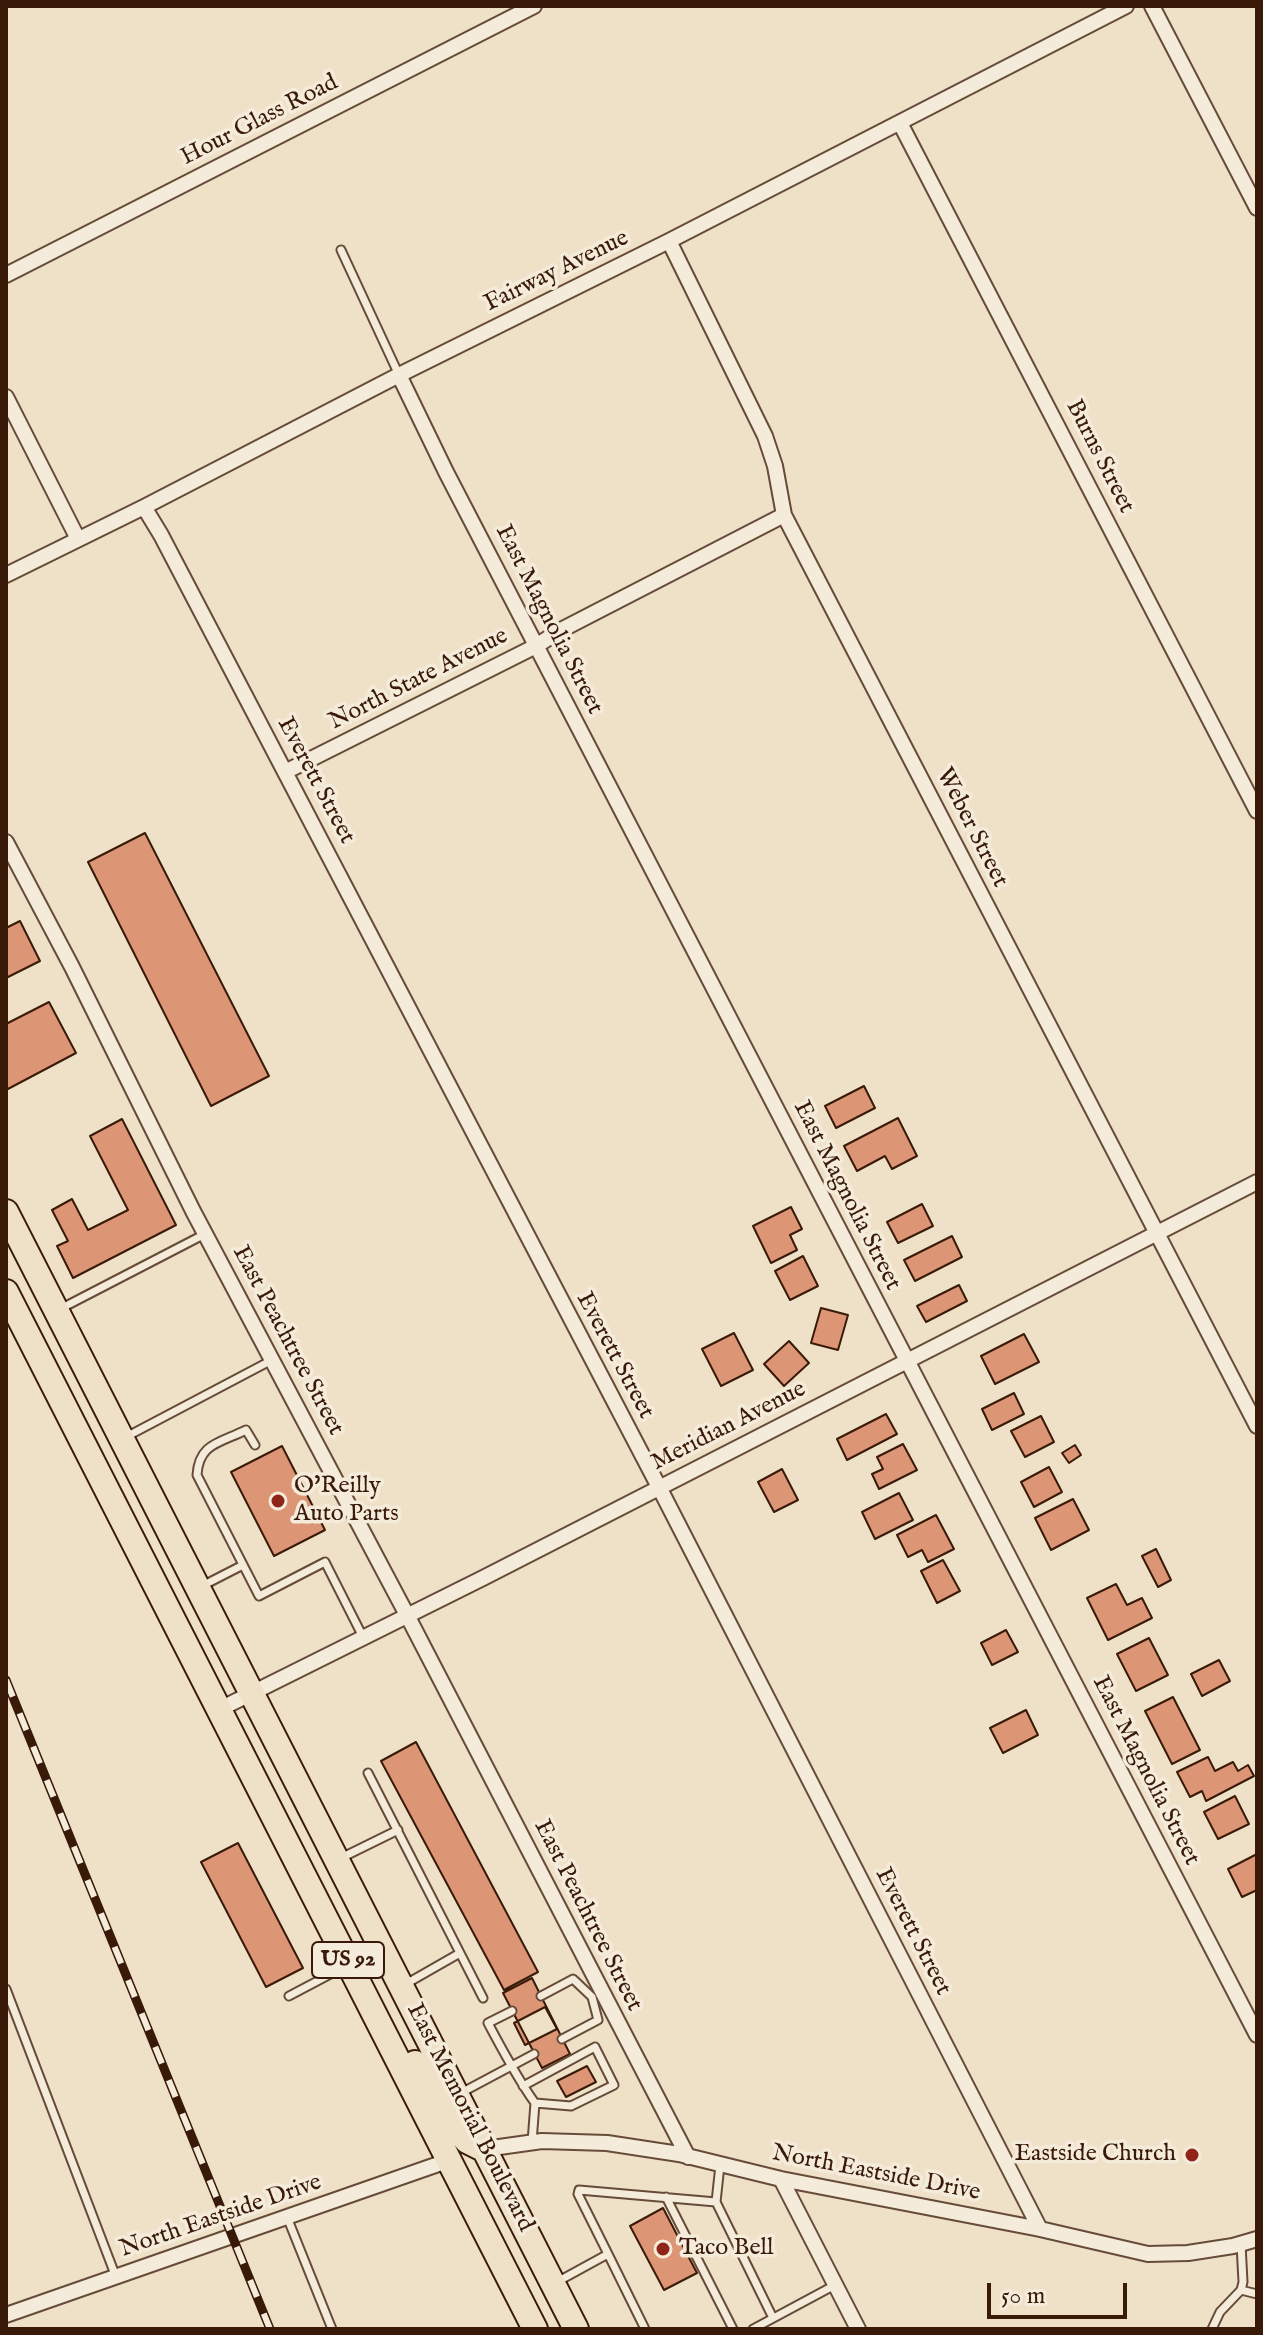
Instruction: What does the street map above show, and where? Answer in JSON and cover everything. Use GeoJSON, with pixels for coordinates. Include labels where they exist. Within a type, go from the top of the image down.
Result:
{"type":"FeatureCollection","features":[{"type":"Feature","properties":{"kind":"main road","name":"US 92"},"geometry":{"type":"LineString","coordinates":[[6,1212],[253,1693]]}},
{"type":"Feature","properties":{"kind":"main road","name":"US 92"},"geometry":{"type":"LineString","coordinates":[[6,1292],[220,1709]]}},
{"type":"Feature","properties":{"kind":"main road","name":"East Memorial Boulevard"},"geometry":{"type":"LineString","coordinates":[[253,1693],[576,2329]]}},
{"type":"Feature","properties":{"kind":"main road","name":"East Memorial Boulevard"},"geometry":{"type":"LineString","coordinates":[[220,1709],[535,2329]]}},
{"type":"Feature","properties":{"kind":"main road"},"geometry":{"type":"LineString","coordinates":[[352,1968],[434,2090],[453,2125],[467,2141],[485,2149]]}},
{"type":"Feature","properties":{"kind":"street","name":"Hour Glass Road"},"geometry":{"type":"LineString","coordinates":[[6,275],[534,6]]}},
{"type":"Feature","properties":{"kind":"street","name":"Fairway Avenue"},"geometry":{"type":"LineString","coordinates":[[6,575],[669,241],[1126,6]]}},
{"type":"Feature","properties":{"kind":"street"},"geometry":{"type":"LineString","coordinates":[[1152,6],[1257,208]]}},
{"type":"Feature","properties":{"kind":"street","name":"Burns Street"},"geometry":{"type":"LineString","coordinates":[[900,123],[1257,811]]}},
{"type":"Feature","properties":{"kind":"street","name":"Weber Street"},"geometry":{"type":"LineString","coordinates":[[669,241],[765,436],[775,466],[784,515],[1257,1426]]}},
{"type":"Feature","properties":{"kind":"street","name":"East Magnolia Street"},"geometry":{"type":"LineString","coordinates":[[399,375],[446,472],[1257,2035]]}},
{"type":"Feature","properties":{"kind":"street"},"geometry":{"type":"LineString","coordinates":[[6,397],[78,539]]}},
{"type":"Feature","properties":{"kind":"street","name":"Everett Street"},"geometry":{"type":"LineString","coordinates":[[144,507],[659,1487],[1040,2229]]}},
{"type":"Feature","properties":{"kind":"street","name":"North State Avenue"},"geometry":{"type":"LineString","coordinates":[[285,772],[536,646],[561,630],[784,515]]}},
{"type":"Feature","properties":{"kind":"street","name":"East Peachtree Street"},"geometry":{"type":"LineString","coordinates":[[6,842],[205,1234],[407,1615],[597,1994],[688,2157]]}},
{"type":"Feature","properties":{"kind":"street","name":"Meridian Avenue"},"geometry":{"type":"LineString","coordinates":[[220,1709],[1257,1182]]}},
{"type":"Feature","properties":{"kind":"street","name":"North Eastside Drive"},"geometry":{"type":"LineString","coordinates":[[485,2149],[542,2141],[607,2143],[1040,2229],[1148,2254],[1188,2253],[1257,2239]]}},
{"type":"Feature","properties":{"kind":"street","name":"North Eastside Drive"},"geometry":{"type":"LineString","coordinates":[[6,2315],[450,2160]]}},
{"type":"Feature","properties":{"kind":"street"},"geometry":{"type":"LineString","coordinates":[[781,2179],[858,2329]]}},
{"type":"Feature","properties":{"kind":"lane"},"geometry":{"type":"LineString","coordinates":[[341,250],[399,375]]}},
{"type":"Feature","properties":{"kind":"lane"},"geometry":{"type":"LineString","coordinates":[[56,1311],[205,1234]]}},
{"type":"Feature","properties":{"kind":"lane"},"geometry":{"type":"LineString","coordinates":[[122,1439],[272,1360]]}},
{"type":"Feature","properties":{"kind":"lane"},"geometry":{"type":"LineString","coordinates":[[255,1445],[246,1430],[206,1449],[198,1459],[197,1475],[259,1596],[325,1562],[363,1637]]}},
{"type":"Feature","properties":{"kind":"lane"},"geometry":{"type":"LineString","coordinates":[[198,1587],[243,1565]]}},
{"type":"Feature","properties":{"kind":"lane"},"geometry":{"type":"LineString","coordinates":[[368,1773],[483,1998]]}},
{"type":"Feature","properties":{"kind":"lane"},"geometry":{"type":"LineString","coordinates":[[337,1860],[398,1830]]}},
{"type":"Feature","properties":{"kind":"lane"},"geometry":{"type":"LineString","coordinates":[[402,1986],[460,1953]]}},
{"type":"Feature","properties":{"kind":"lane"},"geometry":{"type":"LineString","coordinates":[[289,1996],[352,1968]]}},
{"type":"Feature","properties":{"kind":"lane"},"geometry":{"type":"LineString","coordinates":[[541,1996],[573,1979],[597,1994],[598,2020],[562,2039]]}},
{"type":"Feature","properties":{"kind":"lane"},"geometry":{"type":"LineString","coordinates":[[6,1989],[116,2277]]}},
{"type":"Feature","properties":{"kind":"lane"},"geometry":{"type":"LineString","coordinates":[[512,2011],[488,2023],[511,2067],[535,2103],[532,2142]]}},
{"type":"Feature","properties":{"kind":"lane"},"geometry":{"type":"LineString","coordinates":[[523,2086],[595,2047],[614,2085],[571,2106],[535,2103]]}},
{"type":"Feature","properties":{"kind":"lane"},"geometry":{"type":"LineString","coordinates":[[457,2095],[534,2054]]}},
{"type":"Feature","properties":{"kind":"lane"},"geometry":{"type":"LineString","coordinates":[[720,2165],[716,2202],[773,2318]]}},
{"type":"Feature","properties":{"kind":"lane"},"geometry":{"type":"LineString","coordinates":[[645,2329],[578,2194],[579,2190],[716,2202]]}},
{"type":"Feature","properties":{"kind":"lane"},"geometry":{"type":"LineString","coordinates":[[666,2197],[733,2329]]}},
{"type":"Feature","properties":{"kind":"lane"},"geometry":{"type":"LineString","coordinates":[[287,2217],[332,2329]]}},
{"type":"Feature","properties":{"kind":"lane"},"geometry":{"type":"LineString","coordinates":[[1212,2329],[1220,2312],[1241,2290],[1241,2244]]}},
{"type":"Feature","properties":{"kind":"lane"},"geometry":{"type":"LineString","coordinates":[[553,2284],[608,2254]]}},
{"type":"Feature","properties":{"kind":"lane"},"geometry":{"type":"LineString","coordinates":[[753,2329],[835,2285]]}},
{"type":"Feature","properties":{"kind":"lane"},"geometry":{"type":"LineString","coordinates":[[1241,2290],[1257,2294]]}},
{"type":"Feature","properties":{"kind":"building"},"geometry":{"type":"Polygon","coordinates":[[[145,833],[269,1076],[211,1106],[88,862],[145,833]]]}},
{"type":"Feature","properties":{"kind":"building"},"geometry":{"type":"Polygon","coordinates":[[[20,921],[40,961],[6,978],[6,928],[20,921]]]}},
{"type":"Feature","properties":{"kind":"building"},"geometry":{"type":"Polygon","coordinates":[[[49,1002],[76,1053],[6,1090],[6,1024],[49,1002]]]}},
{"type":"Feature","properties":{"kind":"building"},"geometry":{"type":"Polygon","coordinates":[[[864,1086],[875,1108],[836,1128],[825,1106],[864,1086]]]}},
{"type":"Feature","properties":{"kind":"building"},"geometry":{"type":"Polygon","coordinates":[[[898,1118],[917,1156],[892,1169],[885,1156],[857,1171],[844,1146],[898,1118]]]}},
{"type":"Feature","properties":{"kind":"building"},"geometry":{"type":"Polygon","coordinates":[[[122,1119],[176,1225],[73,1278],[57,1246],[68,1241],[52,1210],[72,1199],[88,1230],[128,1210],[90,1136],[122,1119]]]}},
{"type":"Feature","properties":{"kind":"building"},"geometry":{"type":"Polygon","coordinates":[[[922,1204],[933,1226],[898,1243],[887,1222],[922,1204]]]}},
{"type":"Feature","properties":{"kind":"building"},"geometry":{"type":"Polygon","coordinates":[[[791,1207],[802,1229],[790,1235],[797,1250],[771,1263],[753,1226],[791,1207]]]}},
{"type":"Feature","properties":{"kind":"building"},"geometry":{"type":"Polygon","coordinates":[[[952,1236],[962,1257],[915,1281],[904,1260],[952,1236]]]}},
{"type":"Feature","properties":{"kind":"building"},"geometry":{"type":"Polygon","coordinates":[[[803,1256],[818,1286],[790,1300],[775,1271],[803,1256]]]}},
{"type":"Feature","properties":{"kind":"building"},"geometry":{"type":"Polygon","coordinates":[[[959,1285],[967,1301],[926,1322],[917,1306],[959,1285]]]}},
{"type":"Feature","properties":{"kind":"building"},"geometry":{"type":"Polygon","coordinates":[[[821,1308],[848,1315],[838,1350],[811,1343],[821,1308]]]}},
{"type":"Feature","properties":{"kind":"building"},"geometry":{"type":"Polygon","coordinates":[[[734,1333],[753,1370],[721,1386],[702,1349],[734,1333]]]}},
{"type":"Feature","properties":{"kind":"building"},"geometry":{"type":"Polygon","coordinates":[[[1024,1334],[1039,1362],[995,1384],[981,1356],[1024,1334]]]}},
{"type":"Feature","properties":{"kind":"building"},"geometry":{"type":"Polygon","coordinates":[[[789,1341],[809,1363],[784,1386],[764,1364],[789,1341]]]}},
{"type":"Feature","properties":{"kind":"building"},"geometry":{"type":"Polygon","coordinates":[[[1014,1393],[1024,1414],[992,1430],[982,1409],[1014,1393]]]}},
{"type":"Feature","properties":{"kind":"building"},"geometry":{"type":"Polygon","coordinates":[[[886,1414],[897,1434],[847,1460],[837,1439],[886,1414]]]}},
{"type":"Feature","properties":{"kind":"building"},"geometry":{"type":"Polygon","coordinates":[[[1041,1416],[1054,1442],[1025,1457],[1011,1431],[1041,1416]]]}},
{"type":"Feature","properties":{"kind":"building"},"geometry":{"type":"Polygon","coordinates":[[[903,1444],[917,1470],[879,1489],[872,1474],[883,1469],[877,1457],[903,1444]]]}},
{"type":"Feature","properties":{"kind":"building"},"geometry":{"type":"Polygon","coordinates":[[[1075,1445],[1081,1455],[1069,1463],[1062,1453],[1075,1445]]]}},
{"type":"Feature","properties":{"kind":"building","name":"O'Reilly Auto Parts"},"geometry":{"type":"Polygon","coordinates":[[[282,1446],[325,1530],[274,1556],[231,1472],[282,1446]]]}},
{"type":"Feature","properties":{"kind":"building"},"geometry":{"type":"Polygon","coordinates":[[[1049,1467],[1062,1492],[1034,1507],[1021,1482],[1049,1467]]]}},
{"type":"Feature","properties":{"kind":"building"},"geometry":{"type":"Polygon","coordinates":[[[782,1469],[798,1500],[774,1512],[758,1482],[782,1469]]]}},
{"type":"Feature","properties":{"kind":"building"},"geometry":{"type":"Polygon","coordinates":[[[899,1493],[913,1520],[875,1539],[862,1512],[899,1493]]]}},
{"type":"Feature","properties":{"kind":"building"},"geometry":{"type":"Polygon","coordinates":[[[1073,1499],[1089,1530],[1051,1550],[1035,1518],[1073,1499]]]}},
{"type":"Feature","properties":{"kind":"building"},"geometry":{"type":"Polygon","coordinates":[[[936,1515],[954,1549],[928,1562],[922,1550],[908,1557],[897,1535],[936,1515]]]}},
{"type":"Feature","properties":{"kind":"building"},"geometry":{"type":"Polygon","coordinates":[[[1156,1549],[1171,1580],[1158,1587],[1142,1556],[1156,1549]]]}},
{"type":"Feature","properties":{"kind":"building"},"geometry":{"type":"Polygon","coordinates":[[[943,1560],[960,1591],[937,1603],[921,1571],[943,1560]]]}},
{"type":"Feature","properties":{"kind":"building"},"geometry":{"type":"Polygon","coordinates":[[[1116,1584],[1127,1605],[1142,1598],[1152,1618],[1108,1640],[1087,1598],[1116,1584]]]}},
{"type":"Feature","properties":{"kind":"building"},"geometry":{"type":"Polygon","coordinates":[[[1006,1630],[1018,1652],[992,1665],[981,1643],[1006,1630]]]}},
{"type":"Feature","properties":{"kind":"building"},"geometry":{"type":"Polygon","coordinates":[[[1149,1638],[1168,1675],[1136,1691],[1117,1654],[1149,1638]]]}},
{"type":"Feature","properties":{"kind":"building"},"geometry":{"type":"Polygon","coordinates":[[[1219,1660],[1230,1681],[1202,1696],[1191,1674],[1219,1660]]]}},
{"type":"Feature","properties":{"kind":"building"},"geometry":{"type":"Polygon","coordinates":[[[1173,1697],[1200,1750],[1172,1764],[1145,1711],[1173,1697]]]}},
{"type":"Feature","properties":{"kind":"building"},"geometry":{"type":"Polygon","coordinates":[[[1026,1710],[1038,1735],[1003,1753],[990,1728],[1026,1710]]]}},
{"type":"Feature","properties":{"kind":"building"},"geometry":{"type":"Polygon","coordinates":[[[416,1742],[538,1972],[504,1990],[381,1761],[416,1742]]]}},
{"type":"Feature","properties":{"kind":"building"},"geometry":{"type":"Polygon","coordinates":[[[1208,1757],[1215,1771],[1233,1762],[1238,1771],[1248,1765],[1254,1776],[1206,1801],[1202,1791],[1190,1797],[1177,1772],[1208,1757]]]}},
{"type":"Feature","properties":{"kind":"building"},"geometry":{"type":"Polygon","coordinates":[[[1235,1796],[1249,1824],[1218,1839],[1204,1812],[1235,1796]]]}},
{"type":"Feature","properties":{"kind":"building"},"geometry":{"type":"Polygon","coordinates":[[[238,1843],[303,1968],[266,1987],[201,1862],[238,1843]]]}},
{"type":"Feature","properties":{"kind":"building"},"geometry":{"type":"Polygon","coordinates":[[[1257,1854],[1257,1890],[1242,1897],[1228,1869],[1257,1854]]]}},
{"type":"Feature","properties":{"kind":"building"},"geometry":{"type":"Polygon","coordinates":[[[532,1978],[570,2054],[542,2068],[503,1993],[532,1978]]]}},
{"type":"Feature","properties":{"kind":"building"},"geometry":{"type":"Polygon","coordinates":[[[545,2007],[557,2029],[525,2045],[514,2023],[545,2007]]]}},
{"type":"Feature","properties":{"kind":"building"},"geometry":{"type":"Polygon","coordinates":[[[587,2066],[596,2082],[566,2097],[557,2081],[587,2066]]]}},
{"type":"Feature","properties":{"kind":"building","name":"Taco Bell"},"geometry":{"type":"Polygon","coordinates":[[[663,2208],[697,2273],[664,2290],[630,2226],[663,2208]]]}},
{"type":"Feature","properties":{"kind":"railway"},"geometry":{"type":"LineString","coordinates":[[6,1680],[270,2329]]}},
{"type":"Feature","properties":{"kind":"place","name":"O'Reilly Auto Parts"},"geometry":{"type":"Point","coordinates":[278,1501]}},
{"type":"Feature","properties":{"kind":"place","name":"Eastside Church"},"geometry":{"type":"Point","coordinates":[1192,2155]}},
{"type":"Feature","properties":{"kind":"place","name":"Taco Bell"},"geometry":{"type":"Point","coordinates":[663,2249]}}]}
